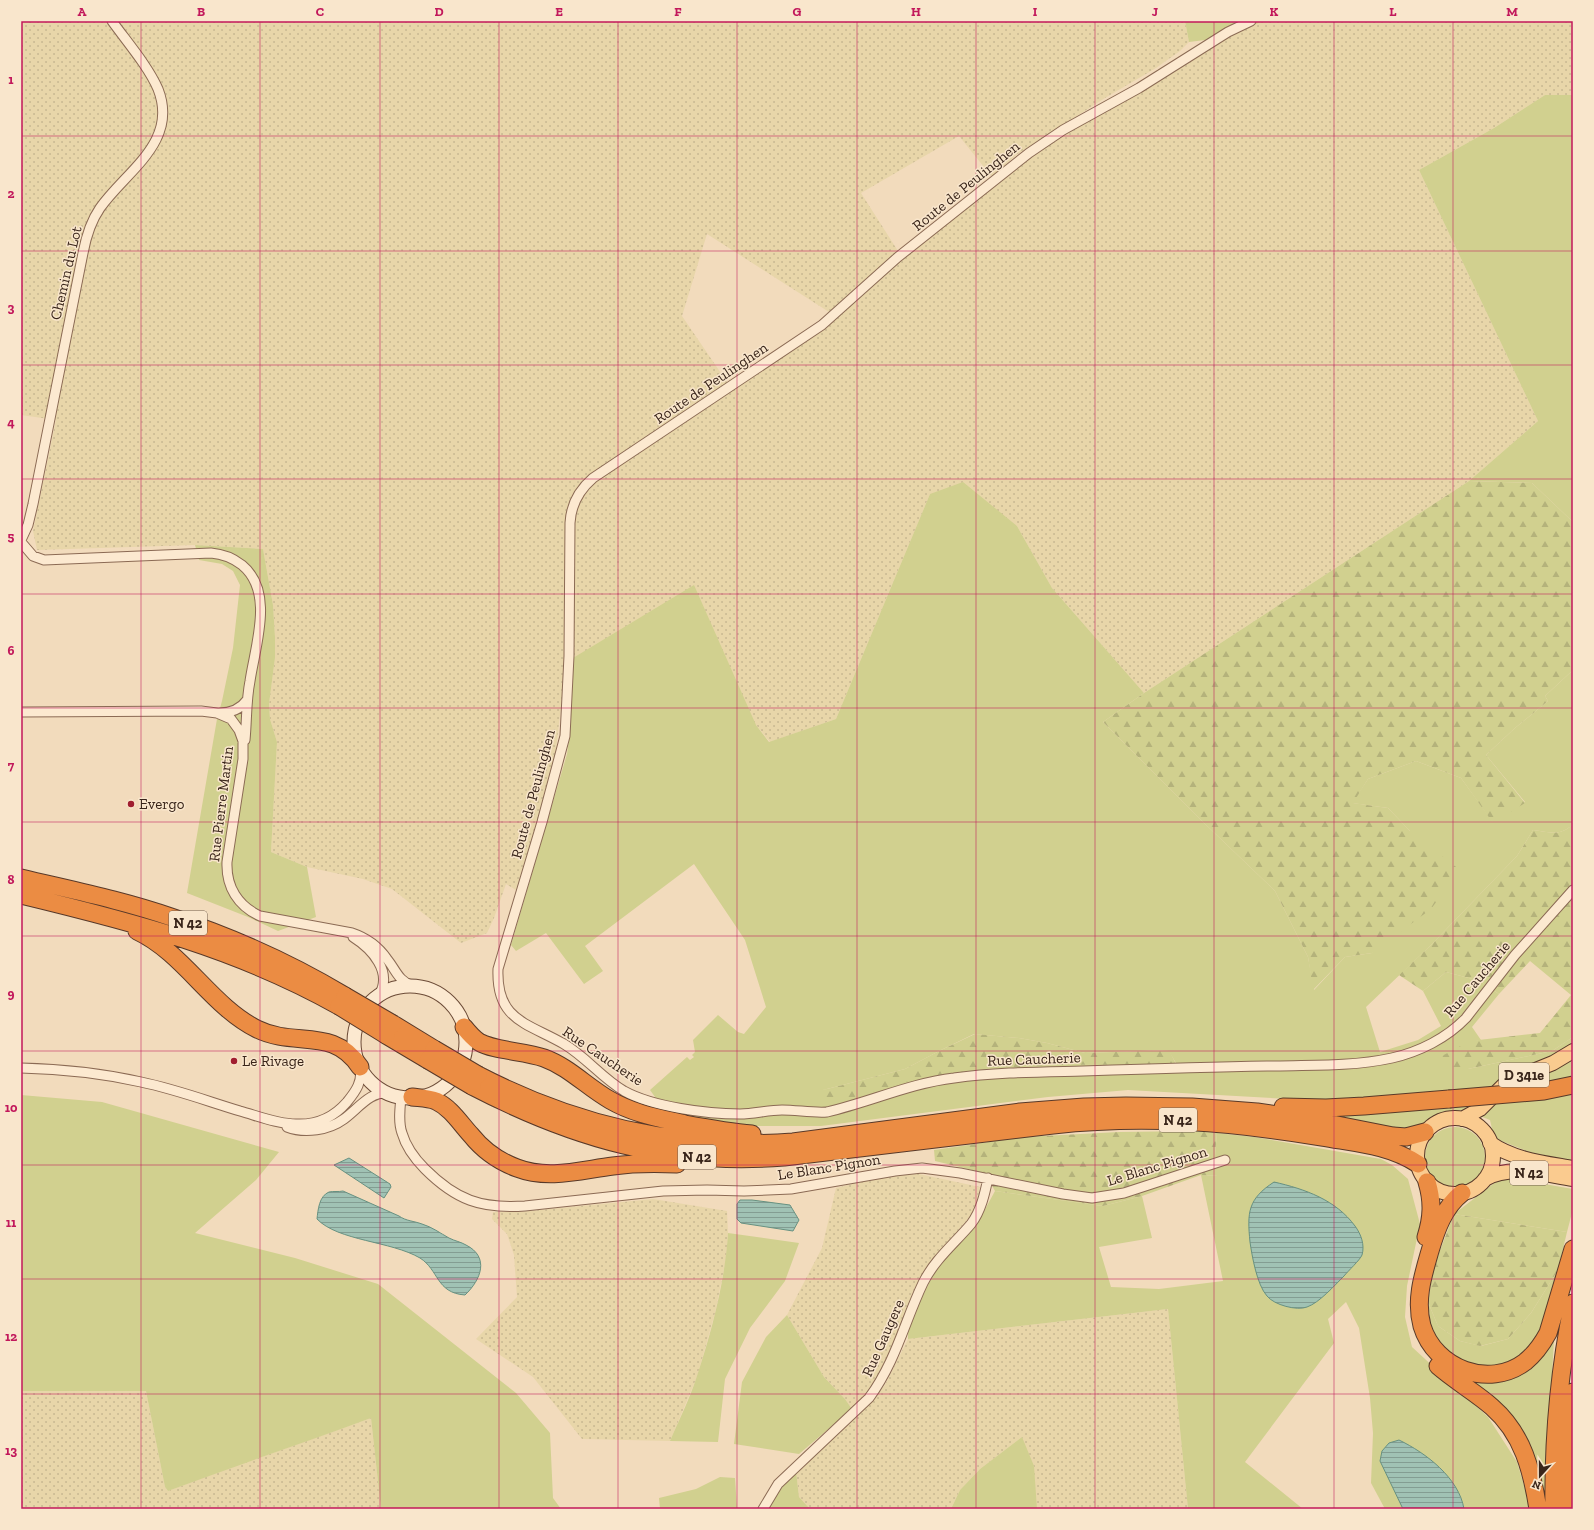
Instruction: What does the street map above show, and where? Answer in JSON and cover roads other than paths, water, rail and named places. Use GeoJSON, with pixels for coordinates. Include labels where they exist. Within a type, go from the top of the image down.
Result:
{"type":"FeatureCollection","features":[{"type":"Feature","properties":{"kind":"highway","name":"N 42"},"geometry":{"type":"LineString","coordinates":[[21,878],[145,909],[197,926],[243,944],[287,964],[342,1001],[475,1081],[584,1120],[644,1134],[732,1144],[777,1143],[1097,1121],[1146,1119],[1179,1120],[1240,1125],[1357,1142],[1394,1152],[1418,1164]]}},
{"type":"Feature","properties":{"kind":"highway","name":"N 42"},"geometry":{"type":"LineString","coordinates":[[21,895],[86,911],[175,936],[237,957],[295,983],[342,1001]]}},
{"type":"Feature","properties":{"kind":"highway"},"geometry":{"type":"LineString","coordinates":[[86,911],[128,927],[158,943],[233,1013],[250,1025],[276,1036],[321,1040],[333,1044],[349,1053],[360,1066]]}},
{"type":"Feature","properties":{"kind":"highway"},"geometry":{"type":"LineString","coordinates":[[464,1027],[474,1038],[484,1044],[532,1054],[552,1061],[570,1071],[610,1100],[632,1111],[659,1118],[727,1131],[761,1134],[930,1132]]}},
{"type":"Feature","properties":{"kind":"highway"},"geometry":{"type":"LineString","coordinates":[[1229,1109],[1349,1107],[1544,1091],[1573,1085]]}},
{"type":"Feature","properties":{"kind":"highway"},"geometry":{"type":"LineString","coordinates":[[401,1096],[430,1099],[442,1104],[453,1114],[478,1143],[493,1156],[517,1168],[539,1173],[560,1174],[641,1164],[740,1167],[771,1166],[836,1158],[930,1132]]}},
{"type":"Feature","properties":{"kind":"highway","name":"N 42"},"geometry":{"type":"LineString","coordinates":[[930,1132],[1020,1112],[1084,1107],[1159,1106],[1229,1109],[1312,1120],[1393,1136],[1406,1136],[1425,1132]]}},
{"type":"Feature","properties":{"kind":"highway"},"geometry":{"type":"LineString","coordinates":[[1427,1182],[1432,1210],[1413,1287],[1412,1308],[1415,1330],[1424,1350],[1434,1361],[1494,1408],[1513,1431],[1528,1462],[1538,1509]]}},
{"type":"Feature","properties":{"kind":"highway"},"geometry":{"type":"LineString","coordinates":[[1462,1193],[1450,1206],[1437,1229],[1424,1270],[1419,1299],[1421,1320],[1427,1338],[1442,1358],[1456,1367],[1478,1374],[1497,1374],[1521,1365],[1533,1354],[1541,1344],[1549,1328],[1573,1249]]}},
{"type":"Feature","properties":{"kind":"highway"},"geometry":{"type":"LineString","coordinates":[[1554,1509],[1553,1475],[1557,1417],[1562,1368],[1573,1303]]}},
{"type":"Feature","properties":{"kind":"highway"},"geometry":{"type":"LineString","coordinates":[[1567,1509],[1568,1449],[1573,1392]]}},
{"type":"Feature","properties":{"kind":"main road","name":"D 341e"},"geometry":{"type":"LineString","coordinates":[[1462,1119],[1477,1112],[1511,1080],[1553,1063],[1573,1051]]}},
{"type":"Feature","properties":{"kind":"main road","name":"D 341e"},"geometry":{"type":"LineString","coordinates":[[1488,1139],[1486,1116],[1491,1099]]}},
{"type":"Feature","properties":{"kind":"main road"},"geometry":{"type":"LineString","coordinates":[[1452,1118],[1462,1119],[1476,1124],[1488,1139],[1492,1150],[1492,1161],[1486,1179],[1475,1188],[1462,1193],[1445,1193],[1435,1189],[1421,1174],[1418,1164],[1418,1147],[1425,1132],[1432,1125],[1442,1120],[1452,1118]]}},
{"type":"Feature","properties":{"kind":"main road","name":"N 42"},"geometry":{"type":"LineString","coordinates":[[1488,1139],[1500,1149],[1527,1159],[1573,1168]]}},
{"type":"Feature","properties":{"kind":"main road","name":"N 42"},"geometry":{"type":"LineString","coordinates":[[1486,1179],[1496,1173],[1507,1171],[1573,1179]]}},
{"type":"Feature","properties":{"kind":"street","name":"Chemin du Lot"},"geometry":{"type":"LineString","coordinates":[[21,541],[34,504],[83,253],[89,230],[96,214],[103,204],[148,153],[157,139],[162,121],[162,104],[156,84],[112,21]]}},
{"type":"Feature","properties":{"kind":"street","name":"Route de Peulinghen"},"geometry":{"type":"LineString","coordinates":[[500,964],[542,822],[565,736],[569,656],[570,517],[574,502],[582,488],[593,478],[822,325],[898,257],[1029,153],[1063,130],[1139,88],[1228,32],[1251,21]]}},
{"type":"Feature","properties":{"kind":"street"},"geometry":{"type":"LineString","coordinates":[[21,541],[33,556],[48,560],[206,552],[222,554],[237,561],[245,568],[258,588],[260,598],[260,619],[247,700],[244,745]]}},
{"type":"Feature","properties":{"kind":"street"},"geometry":{"type":"LineString","coordinates":[[217,713],[227,713],[236,710],[247,700]]}},
{"type":"Feature","properties":{"kind":"street","name":"Rue Pierre Martin"},"geometry":{"type":"LineString","coordinates":[[21,712],[201,711],[217,713],[227,717],[236,724],[244,745],[227,862],[228,879],[233,892],[240,903],[247,909],[260,916],[359,935],[373,943],[388,960],[399,977],[405,983],[413,986]]}},
{"type":"Feature","properties":{"kind":"street","name":"Rue Caucherie"},"geometry":{"type":"LineString","coordinates":[[500,964],[498,975],[501,995],[504,1003],[514,1017],[567,1046],[612,1083],[633,1095],[660,1104],[727,1114],[781,1110],[820,1112],[838,1109],[930,1082],[954,1078],[1035,1072],[1336,1064],[1394,1058],[1427,1045],[1457,1026],[1466,1018],[1510,960],[1573,890]]}},
{"type":"Feature","properties":{"kind":"street","name":"Rue Pierre Martin"},"geometry":{"type":"LineString","coordinates":[[341,931],[362,943],[377,960],[384,974],[384,987],[379,995]]}},
{"type":"Feature","properties":{"kind":"street"},"geometry":{"type":"LineString","coordinates":[[21,1068],[69,1070],[128,1079],[176,1091],[271,1120],[296,1130],[307,1131],[334,1124],[344,1119],[364,1101],[378,1094],[401,1096],[426,1095],[439,1089],[450,1080],[456,1072],[465,1051],[465,1036],[464,1027],[456,1011],[445,998],[430,990],[413,986],[395,988],[379,995],[370,1002],[363,1011],[356,1027],[354,1044],[356,1056],[360,1066],[370,1081],[379,1088],[401,1096]]}},
{"type":"Feature","properties":{"kind":"street"},"geometry":{"type":"LineString","coordinates":[[271,1120],[304,1124],[315,1122],[330,1116],[344,1105],[356,1090],[361,1076],[360,1066]]}},
{"type":"Feature","properties":{"kind":"street","name":"Le Blanc Pignon"},"geometry":{"type":"LineString","coordinates":[[401,1096],[400,1126],[404,1140],[413,1155],[448,1189],[469,1200],[490,1206],[525,1206],[675,1190],[744,1191],[791,1189],[909,1169],[938,1170],[988,1178],[1063,1194],[1092,1198],[1124,1193],[1225,1160]]}},
{"type":"Feature","properties":{"kind":"street","name":"Rue Gaugere"},"geometry":{"type":"LineString","coordinates":[[763,1509],[778,1484],[869,1398],[877,1388],[893,1358],[923,1282],[939,1257],[971,1223],[982,1202],[988,1178]]}},
{"type":"Feature","properties":{"kind":"place","name":"Evergo"},"geometry":{"type":"Point","coordinates":[131,804]}},
{"type":"Feature","properties":{"kind":"place","name":"Le Rivage"},"geometry":{"type":"Point","coordinates":[234,1061]}}]}
